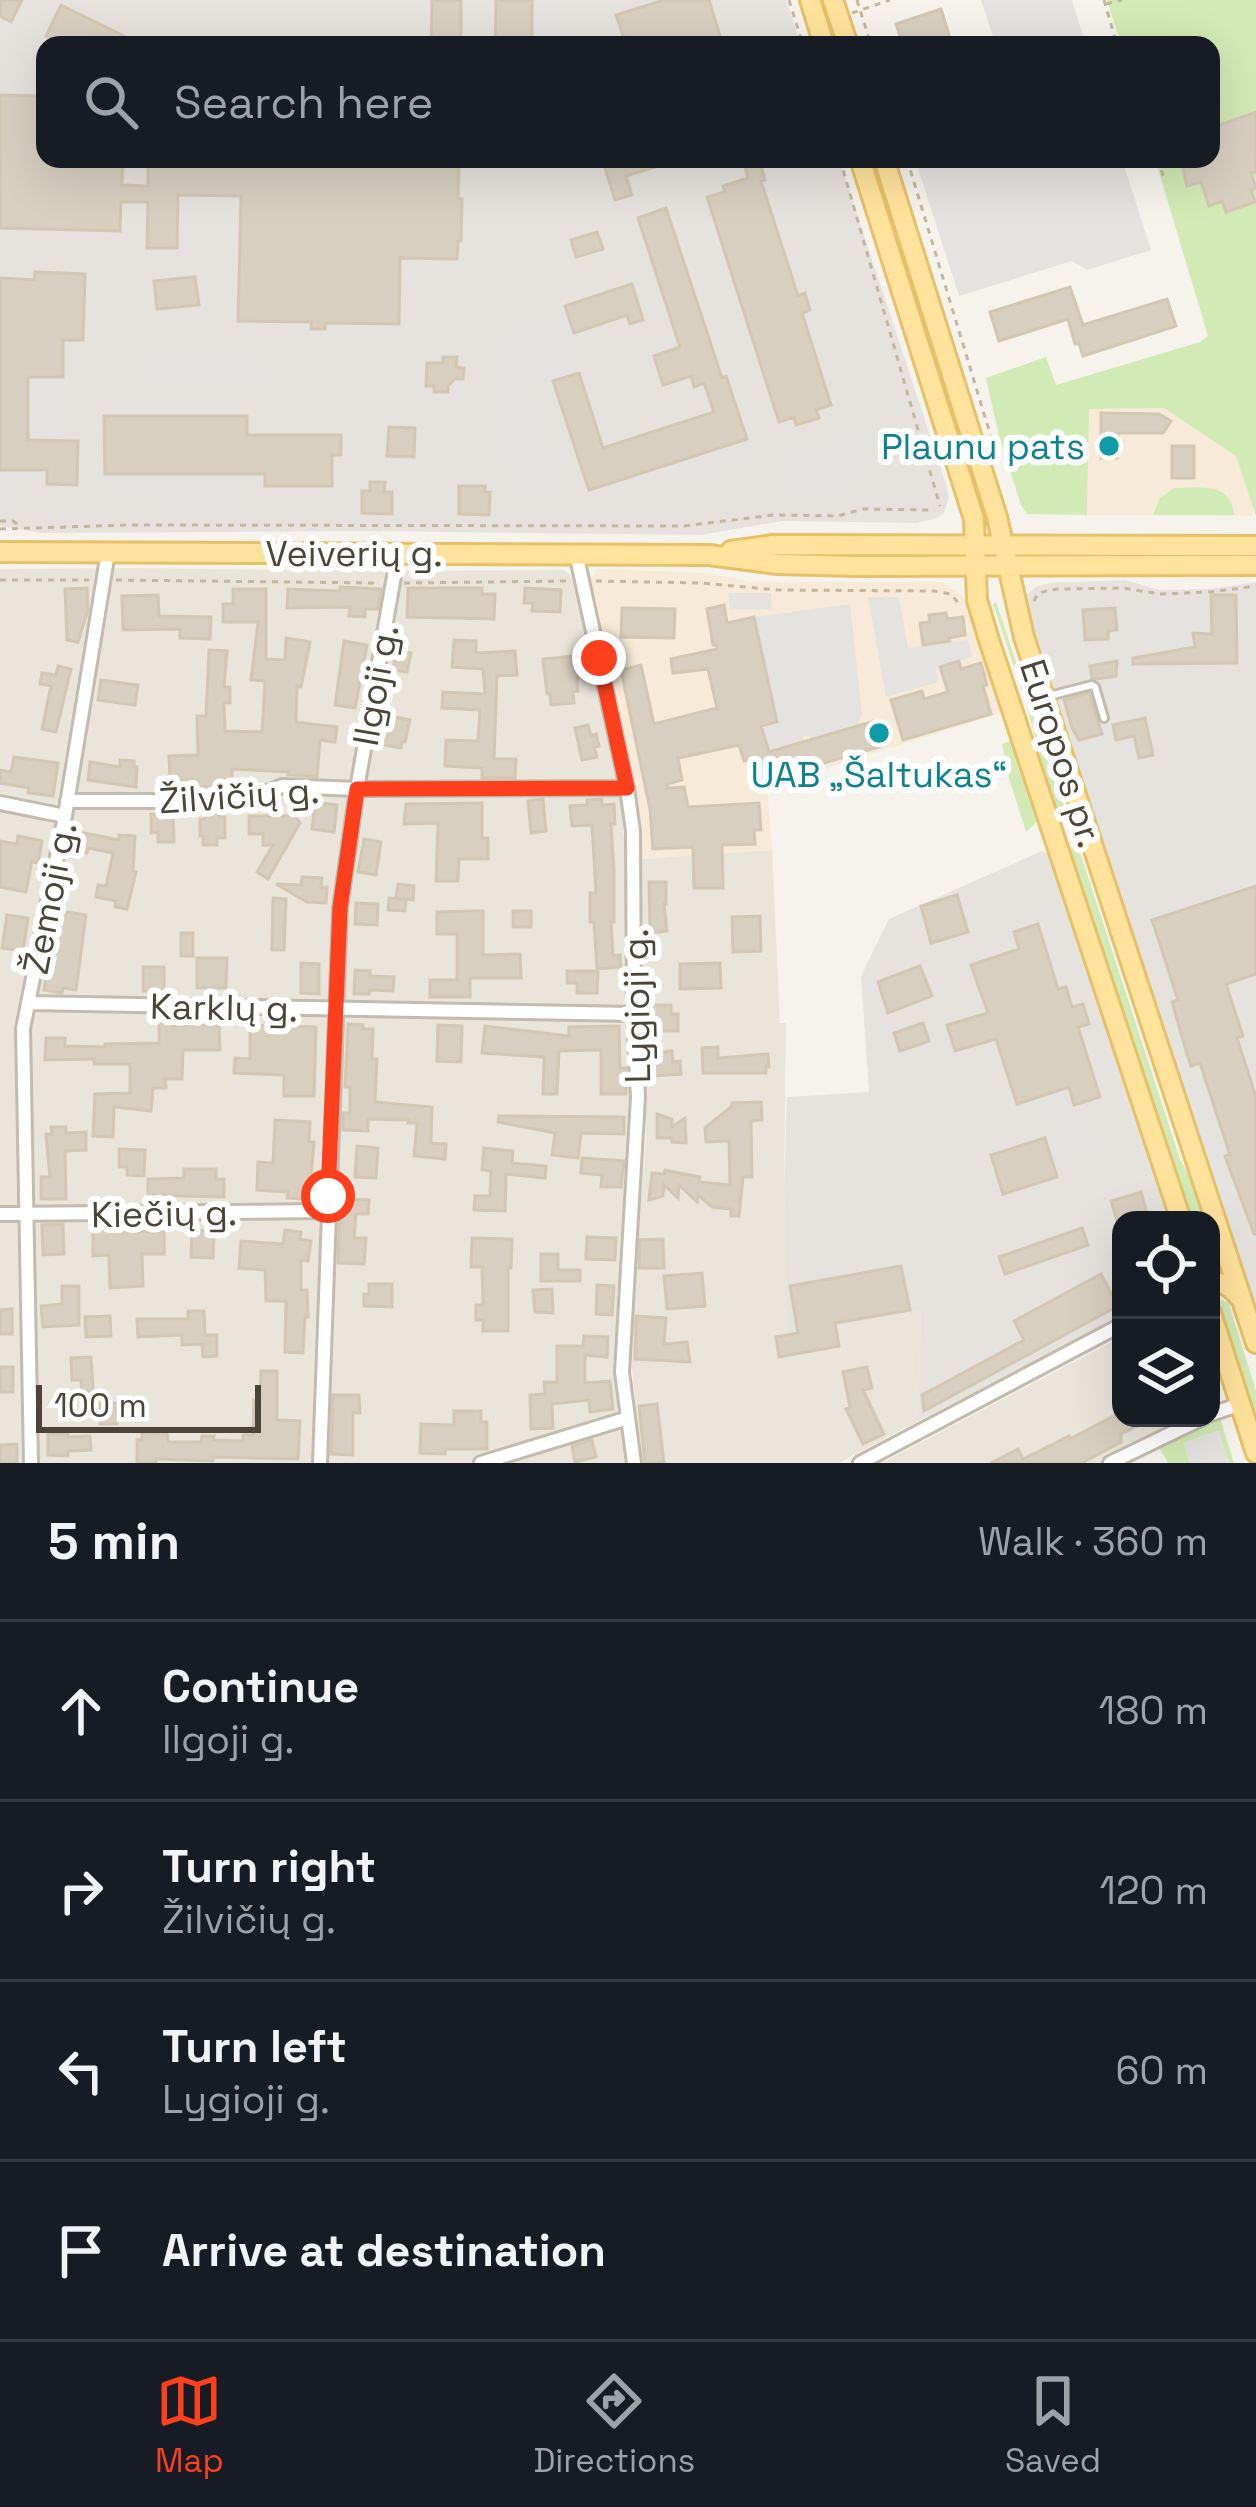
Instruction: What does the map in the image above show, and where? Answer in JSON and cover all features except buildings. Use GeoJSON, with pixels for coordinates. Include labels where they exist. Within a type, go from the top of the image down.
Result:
{"type":"FeatureCollection","features":[{"type":"Feature","properties":{"kind":"main road"},"geometry":{"type":"LineString","coordinates":[[810,0],[821,36]]}},
{"type":"Feature","properties":{"kind":"main road","name":"Europos pr."},"geometry":{"type":"LineString","coordinates":[[863,168],[974,520],[977,600],[1178,1211]]}},
{"type":"Feature","properties":{"kind":"main road","name":"Europos pr."},"geometry":{"type":"LineString","coordinates":[[887,168],[1004,544],[1019,620],[1256,1343]]}},
{"type":"Feature","properties":{"kind":"main road","name":"Veiverių g."},"geometry":{"type":"LineString","coordinates":[[709,555],[773,545],[1256,546]]}},
{"type":"Feature","properties":{"kind":"main road","name":"Veiverių g."},"geometry":{"type":"LineString","coordinates":[[0,552],[577,553],[709,555],[777,564],[1256,565]]}},
{"type":"Feature","properties":{"kind":"main road"},"geometry":{"type":"LineString","coordinates":[[1053,832],[1084,821]]}},
{"type":"Feature","properties":{"kind":"main road"},"geometry":{"type":"LineString","coordinates":[[1220,1282],[1243,1301]]}},
{"type":"Feature","properties":{"kind":"main road"},"geometry":{"type":"LineString","coordinates":[[1213,1319],[1256,1453]]}},
{"type":"Feature","properties":{"kind":"street","name":"Žemoji g."},"geometry":{"type":"LineString","coordinates":[[32,1463],[23,1029],[108,552]]}},
{"type":"Feature","properties":{"kind":"street","name":"Ilgoji g."},"geometry":{"type":"LineString","coordinates":[[320,1463],[341,896],[398,553]]}},
{"type":"Feature","properties":{"kind":"street","name":"Lygioji g."},"geometry":{"type":"LineString","coordinates":[[577,553],[633,831],[638,1097],[622,1372],[634,1463]]}},
{"type":"Feature","properties":{"kind":"street","name":"Žilvičių g."},"geometry":{"type":"LineString","coordinates":[[0,803],[66,808],[246,801],[282,786],[627,788]]}},
{"type":"Feature","properties":{"kind":"street","name":"Karklų g."},"geometry":{"type":"LineString","coordinates":[[29,1003],[634,1014]]}},
{"type":"Feature","properties":{"kind":"street","name":"Kiečių g."},"geometry":{"type":"LineString","coordinates":[[0,1214],[328,1211]]}},
{"type":"Feature","properties":{"kind":"street"},"geometry":{"type":"LineString","coordinates":[[860,1463],[1112,1329]]}},
{"type":"Feature","properties":{"kind":"street"},"geometry":{"type":"LineString","coordinates":[[1220,1411],[1240,1404]]}},
{"type":"Feature","properties":{"kind":"street"},"geometry":{"type":"LineString","coordinates":[[481,1463],[628,1418]]}},
{"type":"Feature","properties":{"kind":"street"},"geometry":{"type":"LineString","coordinates":[[1110,1463],[1184,1427]]}},
{"type":"Feature","properties":{"kind":"lane"},"geometry":{"type":"LineString","coordinates":[[1044,698],[1092,685],[1104,718]]}},
{"type":"Feature","properties":{"kind":"path"},"geometry":{"type":"LineString","coordinates":[[789,0],[800,36]]}},
{"type":"Feature","properties":{"kind":"path"},"geometry":{"type":"LineString","coordinates":[[856,0],[868,36]]}},
{"type":"Feature","properties":{"kind":"path"},"geometry":{"type":"LineString","coordinates":[[836,9],[860,10],[890,0]]}},
{"type":"Feature","properties":{"kind":"path"},"geometry":{"type":"LineString","coordinates":[[1114,36],[1104,2],[1122,0]]}},
{"type":"Feature","properties":{"kind":"path"},"geometry":{"type":"LineString","coordinates":[[843,168],[940,506]]}},
{"type":"Feature","properties":{"kind":"path"},"geometry":{"type":"LineString","coordinates":[[910,168],[999,464]]}},
{"type":"Feature","properties":{"kind":"path"},"geometry":{"type":"LineString","coordinates":[[1160,168],[1165,180]]}},
{"type":"Feature","properties":{"kind":"path"},"geometry":{"type":"LineString","coordinates":[[0,530],[130,525],[684,526],[772,515],[838,516],[863,509],[930,510]]}},
{"type":"Feature","properties":{"kind":"path"},"geometry":{"type":"LineString","coordinates":[[0,521],[22,527]]}},
{"type":"Feature","properties":{"kind":"path"},"geometry":{"type":"LineString","coordinates":[[0,580],[583,580],[778,590],[934,591],[952,594],[963,609]]}},
{"type":"Feature","properties":{"kind":"path"},"geometry":{"type":"LineString","coordinates":[[1038,593],[1123,588],[1160,594],[1256,586]]}},
{"type":"Feature","properties":{"kind":"shaded area"},"geometry":{"type":"Polygon","coordinates":[[[0,0],[786,0],[798,36],[36,36],[36,168],[842,168],[949,497],[944,513],[917,523],[782,521],[700,535],[43,533],[0,526],[0,0]]]}},
{"type":"Feature","properties":{"kind":"shaded area"},"geometry":{"type":"Polygon","coordinates":[[[532,0],[564,0],[564,36],[532,36],[532,0]]]}},
{"type":"Feature","properties":{"kind":"shaded area"},"geometry":{"type":"Polygon","coordinates":[[[981,0],[1072,0],[1083,36],[993,36],[981,0]]]}},
{"type":"Feature","properties":{"kind":"shaded area"},"geometry":{"type":"Polygon","coordinates":[[[767,168],[807,168],[819,206],[783,217],[767,168]]]}},
{"type":"Feature","properties":{"kind":"shaded area"},"geometry":{"type":"Polygon","coordinates":[[[918,168],[1125,168],[1151,250],[1087,270],[1072,261],[959,296],[918,168]]]}},
{"type":"Feature","properties":{"kind":"shaded area"},"geometry":{"type":"Polygon","coordinates":[[[565,306],[579,373],[538,388],[574,496],[508,494],[490,435],[484,329],[565,306]]]}},
{"type":"Feature","properties":{"kind":"shaded area"},"geometry":{"type":"Polygon","coordinates":[[[137,350],[255,352],[269,366],[271,377],[262,394],[251,396],[136,393],[137,350]]]}},
{"type":"Feature","properties":{"kind":"shaded area"},"geometry":{"type":"Polygon","coordinates":[[[28,377],[71,378],[71,441],[28,440],[28,377]]]}},
{"type":"Feature","properties":{"kind":"shaded area"},"geometry":{"type":"Polygon","coordinates":[[[1164,408],[1236,456],[1253,500],[1254,516],[1087,515],[1088,409],[1164,408]]]}},
{"type":"Feature","properties":{"kind":"shaded area"},"geometry":{"type":"Polygon","coordinates":[[[870,424],[875,444],[857,498],[779,496],[767,453],[870,424]]]}},
{"type":"Feature","properties":{"kind":"shaded area"},"geometry":{"type":"Polygon","coordinates":[[[753,438],[760,458],[720,472],[725,488],[706,495],[664,483],[639,491],[635,478],[753,438]]]}},
{"type":"Feature","properties":{"kind":"shaded area"},"geometry":{"type":"Polygon","coordinates":[[[0,470],[27,470],[27,512],[0,511],[0,470]]]}},
{"type":"Feature","properties":{"kind":"shaded area"},"geometry":{"type":"Polygon","coordinates":[[[112,475],[245,476],[244,515],[156,515],[155,501],[112,501],[112,475]]]}},
{"type":"Feature","properties":{"kind":"shaded area"},"geometry":{"type":"Polygon","coordinates":[[[0,569],[563,570],[570,574],[621,802],[624,839],[632,1130],[616,1362],[628,1463],[0,1463],[0,569]]]}},
{"type":"Feature","properties":{"kind":"shaded area"},"geometry":{"type":"Polygon","coordinates":[[[598,569],[707,573],[752,582],[942,582],[971,608],[1004,712],[767,787],[772,850],[641,859],[633,778],[590,587],[598,569]]]}},
{"type":"Feature","properties":{"kind":"shaded area"},"geometry":{"type":"Polygon","coordinates":[[[1125,580],[1160,590],[1256,582],[1256,1319],[1025,613],[1028,594],[1036,587],[1125,580]]]}},
{"type":"Feature","properties":{"kind":"shaded area"},"geometry":{"type":"Polygon","coordinates":[[[728,593],[771,593],[772,610],[730,609],[728,593]]]}},
{"type":"Feature","properties":{"kind":"shaded area"},"geometry":{"type":"Polygon","coordinates":[[[868,597],[899,597],[908,648],[968,640],[972,657],[936,667],[938,682],[886,697],[868,597]]]}},
{"type":"Feature","properties":{"kind":"shaded area"},"geometry":{"type":"Polygon","coordinates":[[[850,604],[862,714],[856,726],[810,740],[809,735],[803,737],[804,742],[769,752],[763,726],[777,722],[754,617],[850,604]]]}},
{"type":"Feature","properties":{"kind":"shaded area"},"geometry":{"type":"Polygon","coordinates":[[[1208,604],[1209,634],[1182,633],[1181,648],[1134,647],[1131,606],[1208,604]]]}},
{"type":"Feature","properties":{"kind":"shaded area"},"geometry":{"type":"Polygon","coordinates":[[[1113,735],[1119,757],[1090,765],[1081,744],[1113,735]]]}},
{"type":"Feature","properties":{"kind":"shaded area"},"geometry":{"type":"Polygon","coordinates":[[[772,850],[780,1023],[786,1023],[789,1334],[921,1310],[918,1421],[839,1463],[641,1463],[630,1346],[646,1138],[641,859],[772,850]]]}},
{"type":"Feature","properties":{"kind":"shaded area"},"geometry":{"type":"Polygon","coordinates":[[[1042,851],[1051,855],[1170,1211],[1112,1211],[1112,1323],[918,1421],[921,1310],[788,1335],[787,1097],[869,1092],[861,976],[889,919],[1042,851]]]}},
{"type":"Feature","properties":{"kind":"shaded area"},"geometry":{"type":"Polygon","coordinates":[[[1191,1075],[1242,1229],[1229,1233],[1178,1079],[1191,1075]]]}},
{"type":"Feature","properties":{"kind":"shaded area"},"geometry":{"type":"Polygon","coordinates":[[[1068,1088],[1073,1106],[1091,1100],[1104,1156],[1058,1169],[1036,1099],[1068,1088]]]}},
{"type":"Feature","properties":{"kind":"shaded area"},"geometry":{"type":"Polygon","coordinates":[[[1112,1342],[1112,1427],[1168,1427],[1101,1463],[882,1463],[1112,1342]]]}},
{"type":"Feature","properties":{"kind":"shaded area"},"geometry":{"type":"Polygon","coordinates":[[[1219,1431],[1229,1463],[1190,1463],[1183,1443],[1219,1431]]]}},
{"type":"Feature","properties":{"kind":"green space"},"geometry":{"type":"Polygon","coordinates":[[[1107,0],[1256,0],[1256,516],[1236,456],[1164,408],[1089,409],[1087,515],[1027,514],[999,436],[986,378],[1046,357],[1056,385],[1208,336],[1158,168],[1220,168],[1220,36],[1118,36],[1107,0]]]}},
{"type":"Feature","properties":{"kind":"green space"},"geometry":{"type":"Polygon","coordinates":[[[1174,488],[1221,492],[1232,504],[1234,515],[1153,515],[1160,498],[1174,488]]]}},
{"type":"Feature","properties":{"kind":"green space"},"geometry":{"type":"Polygon","coordinates":[[[996,602],[1065,810],[1062,814],[1056,813],[996,602]]]}},
{"type":"Feature","properties":{"kind":"green space"},"geometry":{"type":"Polygon","coordinates":[[[1013,740],[1038,814],[1026,832],[1002,744],[1013,740]]]}},
{"type":"Feature","properties":{"kind":"green space"},"geometry":{"type":"Polygon","coordinates":[[[1072,847],[1079,849],[1180,1159],[1202,1211],[1189,1211],[1069,852],[1072,847]]]}},
{"type":"Feature","properties":{"kind":"green space"},"geometry":{"type":"Polygon","coordinates":[[[1220,1302],[1229,1304],[1256,1391],[1256,1421],[1220,1308],[1220,1302]]]}},
{"type":"Feature","properties":{"kind":"green space"},"geometry":{"type":"Polygon","coordinates":[[[1220,1418],[1234,1463],[1229,1463],[1218,1431],[1184,1443],[1190,1463],[1168,1463],[1159,1447],[1199,1427],[1220,1427],[1220,1418]]]}},
{"type":"Feature","properties":{"kind":"place","name":"Plaunu pats"},"geometry":{"type":"Point","coordinates":[1109,446]}},
{"type":"Feature","properties":{"kind":"place","name":"UAB „Šaltukas“"},"geometry":{"type":"Point","coordinates":[879,733]}},
{"type":"Feature","properties":{"kind":"route"},"geometry":{"type":"LineString","coordinates":[[328,1196],[340,908],[357,789],[627,788],[599,658]]}}]}
